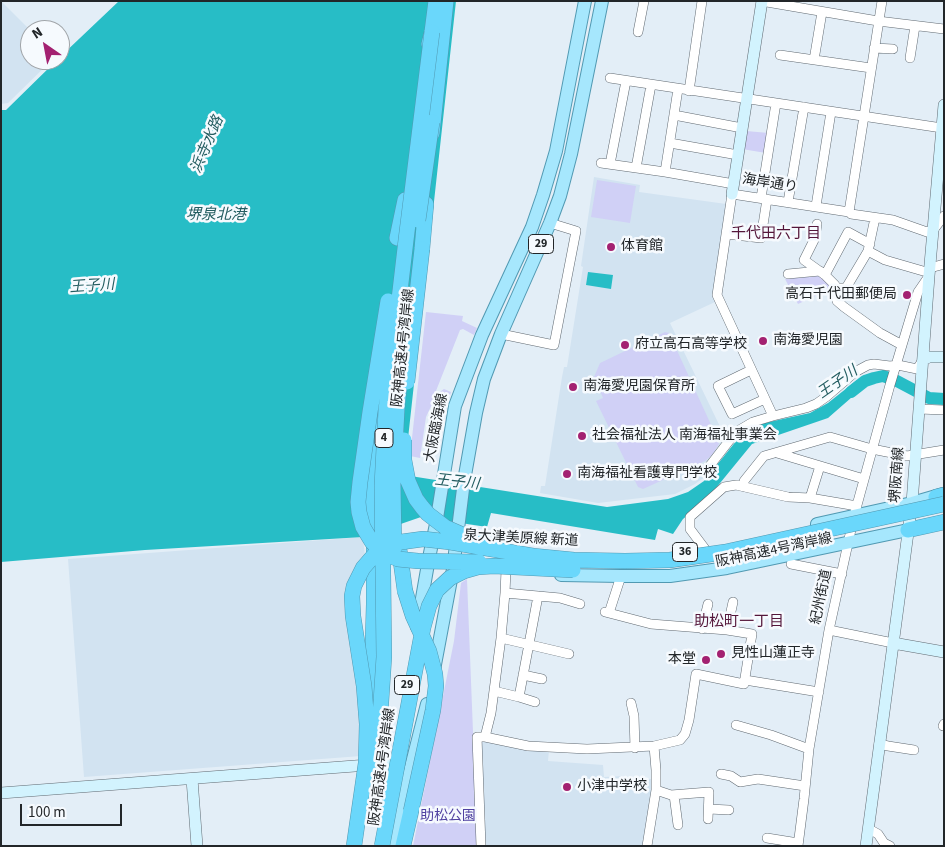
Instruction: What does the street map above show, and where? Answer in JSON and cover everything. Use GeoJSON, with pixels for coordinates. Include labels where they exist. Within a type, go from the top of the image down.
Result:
{"type":"FeatureCollection","features":[{"type":"Feature","properties":{"kind":"highway","name":"阪神高速4号湾岸線"},"geometry":{"type":"LineString","coordinates":[[363,846],[374,774],[383,692],[382,486],[386,410],[436,1]]}},
{"type":"Feature","properties":{"kind":"highway","name":"阪神高速4号湾岸線"},"geometry":{"type":"LineString","coordinates":[[372,846],[386,759],[393,692],[393,484],[397,409],[413,258],[432,122],[446,1]]}},
{"type":"Feature","properties":{"kind":"highway"},"geometry":{"type":"LineString","coordinates":[[368,765],[374,633],[372,474],[375,414],[397,238],[408,183],[428,47],[432,32]]}},
{"type":"Feature","properties":{"kind":"highway"},"geometry":{"type":"LineString","coordinates":[[432,122],[422,249],[405,416],[404,460],[408,481],[416,500],[428,514],[454,532],[491,545],[573,565]]}},
{"type":"Feature","properties":{"kind":"highway"},"geometry":{"type":"LineString","coordinates":[[386,319],[370,412],[359,494],[359,512],[363,528],[372,542],[391,556],[406,560],[573,565]]}},
{"type":"Feature","properties":{"kind":"highway"},"geometry":{"type":"LineString","coordinates":[[394,447],[399,549],[405,591],[413,616],[430,656],[436,686],[433,710],[403,846]]}},
{"type":"Feature","properties":{"kind":"highway","name":"阪神高速4号湾岸線"},"geometry":{"type":"LineString","coordinates":[[573,565],[670,560],[725,552],[942,498]]}},
{"type":"Feature","properties":{"kind":"highway","name":"阪神高速4号湾岸線"},"geometry":{"type":"LineString","coordinates":[[573,565],[647,571],[726,562],[944,514]]}},
{"type":"Feature","properties":{"kind":"highway"},"geometry":{"type":"LineString","coordinates":[[908,535],[926,526],[944,522]]}},
{"type":"Feature","properties":{"kind":"highway"},"geometry":{"type":"LineString","coordinates":[[355,846],[364,784],[367,724],[364,686],[352,606],[354,586],[369,560],[385,547],[401,542],[435,540],[573,565]]}},
{"type":"Feature","properties":{"kind":"highway"},"geometry":{"type":"LineString","coordinates":[[382,846],[423,628],[429,606],[437,590],[450,578],[478,567],[573,565]]}},
{"type":"Feature","properties":{"kind":"main road","name":"大阪臨海線"},"geometry":{"type":"LineString","coordinates":[[377,846],[436,524],[454,406],[482,335],[532,227],[543,195],[556,151],[585,1]]}},
{"type":"Feature","properties":{"kind":"main road","name":"29"},"geometry":{"type":"LineString","coordinates":[[394,846],[407,783],[428,702],[453,569],[464,481],[484,379],[501,334],[550,224],[560,196],[571,154],[602,1]]}},
{"type":"Feature","properties":{"kind":"main road","name":"海岸通り"},"geometry":{"type":"LineString","coordinates":[[733,189],[761,1]]}},
{"type":"Feature","properties":{"kind":"main road","name":"堺阪南線"},"geometry":{"type":"LineString","coordinates":[[866,846],[912,503],[928,272],[934,230],[944,105]]}},
{"type":"Feature","properties":{"kind":"main road"},"geometry":{"type":"LineString","coordinates":[[923,360],[929,357],[944,357]]}},
{"type":"Feature","properties":{"kind":"main road","name":"泉大津美原線 新道"},"geometry":{"type":"LineString","coordinates":[[429,558],[455,551],[589,557],[653,556],[745,541],[855,511],[942,498]]}},
{"type":"Feature","properties":{"kind":"main road","name":"36"},"geometry":{"type":"LineString","coordinates":[[429,558],[453,569],[506,570],[540,574],[670,576],[727,568],[848,543],[919,534],[944,527]]}},
{"type":"Feature","properties":{"kind":"main road"},"geometry":{"type":"LineString","coordinates":[[893,643],[944,652]]}},
{"type":"Feature","properties":{"kind":"main road"},"geometry":{"type":"LineString","coordinates":[[355,846],[368,765]]}},
{"type":"Feature","properties":{"kind":"main road"},"geometry":{"type":"LineString","coordinates":[[1,793],[368,765],[392,765]]}},
{"type":"Feature","properties":{"kind":"main road"},"geometry":{"type":"LineString","coordinates":[[192,779],[198,846]]}},
{"type":"Feature","properties":{"kind":"street"},"geometry":{"type":"LineString","coordinates":[[638,32],[644,1]]}},
{"type":"Feature","properties":{"kind":"street"},"geometry":{"type":"LineString","coordinates":[[689,90],[702,1]]}},
{"type":"Feature","properties":{"kind":"street"},"geometry":{"type":"LineString","coordinates":[[761,1],[878,21],[944,29]]}},
{"type":"Feature","properties":{"kind":"street"},"geometry":{"type":"LineString","coordinates":[[849,212],[882,1]]}},
{"type":"Feature","properties":{"kind":"street"},"geometry":{"type":"LineString","coordinates":[[814,60],[822,12]]}},
{"type":"Feature","properties":{"kind":"street"},"geometry":{"type":"LineString","coordinates":[[910,58],[915,26]]}},
{"type":"Feature","properties":{"kind":"street"},"geometry":{"type":"LineString","coordinates":[[874,48],[893,49]]}},
{"type":"Feature","properties":{"kind":"street"},"geometry":{"type":"LineString","coordinates":[[780,54],[871,68]]}},
{"type":"Feature","properties":{"kind":"street"},"geometry":{"type":"LineString","coordinates":[[610,78],[942,128]]}},
{"type":"Feature","properties":{"kind":"street"},"geometry":{"type":"LineString","coordinates":[[626,81],[606,164],[665,172],[733,189],[717,295],[773,416]]}},
{"type":"Feature","properties":{"kind":"street"},"geometry":{"type":"LineString","coordinates":[[636,168],[651,85]]}},
{"type":"Feature","properties":{"kind":"street"},"geometry":{"type":"LineString","coordinates":[[665,172],[678,89]]}},
{"type":"Feature","properties":{"kind":"street"},"geometry":{"type":"LineString","coordinates":[[726,234],[761,238],[776,103]]}},
{"type":"Feature","properties":{"kind":"street"},"geometry":{"type":"LineString","coordinates":[[788,202],[804,107]]}},
{"type":"Feature","properties":{"kind":"street"},"geometry":{"type":"LineString","coordinates":[[816,206],[831,112]]}},
{"type":"Feature","properties":{"kind":"street"},"geometry":{"type":"LineString","coordinates":[[674,115],[742,128]]}},
{"type":"Feature","properties":{"kind":"street"},"geometry":{"type":"LineString","coordinates":[[670,143],[738,155]]}},
{"type":"Feature","properties":{"kind":"street","name":"海岸通り"},"geometry":{"type":"LineString","coordinates":[[733,189],[764,198],[893,220],[927,232],[934,230]]}},
{"type":"Feature","properties":{"kind":"street"},"geometry":{"type":"LineString","coordinates":[[934,230],[944,216]]}},
{"type":"Feature","properties":{"kind":"street"},"geometry":{"type":"LineString","coordinates":[[836,288],[846,288],[869,248],[875,218]]}},
{"type":"Feature","properties":{"kind":"street"},"geometry":{"type":"LineString","coordinates":[[501,334],[554,345],[576,231],[550,224]]}},
{"type":"Feature","properties":{"kind":"street"},"geometry":{"type":"LineString","coordinates":[[817,224],[815,238],[804,260],[835,285],[838,301],[844,307],[880,333],[902,345]]}},
{"type":"Feature","properties":{"kind":"street"},"geometry":{"type":"LineString","coordinates":[[822,273],[848,232],[885,260],[928,272],[944,264]]}},
{"type":"Feature","properties":{"kind":"street","name":"紀州街道"},"geometry":{"type":"LineString","coordinates":[[798,844],[809,749],[829,630],[855,511],[894,368],[918,292],[928,272]]}},
{"type":"Feature","properties":{"kind":"street"},"geometry":{"type":"LineString","coordinates":[[788,274],[822,273]]}},
{"type":"Feature","properties":{"kind":"street"},"geometry":{"type":"LineString","coordinates":[[708,468],[736,432],[753,422],[816,404],[856,372],[868,366],[874,364],[894,368],[898,364],[917,369],[923,360]]}},
{"type":"Feature","properties":{"kind":"street"},"geometry":{"type":"LineString","coordinates":[[751,370],[718,386],[732,414],[765,399]]}},
{"type":"Feature","properties":{"kind":"street"},"geometry":{"type":"LineString","coordinates":[[919,406],[944,410]]}},
{"type":"Feature","properties":{"kind":"street"},"geometry":{"type":"LineString","coordinates":[[744,487],[744,481],[764,456],[830,437],[872,449],[907,456],[944,450]]}},
{"type":"Feature","properties":{"kind":"street"},"geometry":{"type":"LineString","coordinates":[[777,453],[864,479]]}},
{"type":"Feature","properties":{"kind":"street"},"geometry":{"type":"LineString","coordinates":[[810,498],[820,466]]}},
{"type":"Feature","properties":{"kind":"street"},"geometry":{"type":"LineString","coordinates":[[705,549],[690,529],[690,517],[724,487],[736,485],[788,496],[810,498],[855,511]]}},
{"type":"Feature","properties":{"kind":"street"},"geometry":{"type":"LineString","coordinates":[[791,564],[842,574]]}},
{"type":"Feature","properties":{"kind":"street"},"geometry":{"type":"LineString","coordinates":[[485,737],[491,713],[501,638],[506,570]]}},
{"type":"Feature","properties":{"kind":"street"},"geometry":{"type":"LineString","coordinates":[[481,846],[477,737],[528,746],[587,749],[654,746],[680,740],[685,734],[696,674],[744,684],[752,634],[727,630],[651,624],[607,612],[621,576]]}},
{"type":"Feature","properties":{"kind":"street"},"geometry":{"type":"LineString","coordinates":[[505,593],[560,598],[580,604]]}},
{"type":"Feature","properties":{"kind":"street"},"geometry":{"type":"LineString","coordinates":[[519,697],[538,596]]}},
{"type":"Feature","properties":{"kind":"street"},"geometry":{"type":"LineString","coordinates":[[727,630],[733,602]]}},
{"type":"Feature","properties":{"kind":"street"},"geometry":{"type":"LineString","coordinates":[[702,629],[708,604]]}},
{"type":"Feature","properties":{"kind":"street"},"geometry":{"type":"LineString","coordinates":[[829,630],[893,643]]}},
{"type":"Feature","properties":{"kind":"street"},"geometry":{"type":"LineString","coordinates":[[501,638],[569,654]]}},
{"type":"Feature","properties":{"kind":"street"},"geometry":{"type":"LineString","coordinates":[[523,675],[542,679]]}},
{"type":"Feature","properties":{"kind":"street"},"geometry":{"type":"LineString","coordinates":[[745,680],[819,692]]}},
{"type":"Feature","properties":{"kind":"street"},"geometry":{"type":"LineString","coordinates":[[494,691],[535,702]]}},
{"type":"Feature","properties":{"kind":"street"},"geometry":{"type":"LineString","coordinates":[[631,703],[634,716],[635,748]]}},
{"type":"Feature","properties":{"kind":"street"},"geometry":{"type":"LineString","coordinates":[[736,726],[771,735],[809,749]]}},
{"type":"Feature","properties":{"kind":"street"},"geometry":{"type":"LineString","coordinates":[[879,744],[914,750]]}},
{"type":"Feature","properties":{"kind":"street"},"geometry":{"type":"LineString","coordinates":[[647,846],[656,790],[654,746]]}},
{"type":"Feature","properties":{"kind":"street"},"geometry":{"type":"LineString","coordinates":[[721,774],[731,776],[740,782],[758,778],[805,786]]}},
{"type":"Feature","properties":{"kind":"street"},"geometry":{"type":"LineString","coordinates":[[656,790],[671,795],[709,792],[708,819]]}},
{"type":"Feature","properties":{"kind":"street"},"geometry":{"type":"LineString","coordinates":[[674,795],[678,825]]}},
{"type":"Feature","properties":{"kind":"street"},"geometry":{"type":"LineString","coordinates":[[709,810],[729,810]]}},
{"type":"Feature","properties":{"kind":"street"},"geometry":{"type":"LineString","coordinates":[[869,829],[878,834],[884,843],[890,846]]}},
{"type":"Feature","properties":{"kind":"street"},"geometry":{"type":"LineString","coordinates":[[767,839],[798,844]]}},
{"type":"Feature","properties":{"kind":"shaded area"},"geometry":{"type":"Polygon","coordinates":[[[1,1],[20,20],[20,70],[42,70],[8,103],[1,104],[1,1]]]}},
{"type":"Feature","properties":{"kind":"shaded area","name":"府立高石高等学校"},"geometry":{"type":"Polygon","coordinates":[[[594,177],[640,185],[639,192],[726,204],[713,297],[715,302],[670,323],[726,439],[706,463],[708,472],[706,476],[675,494],[598,503],[540,493],[541,486],[545,486],[562,377],[564,367],[567,367],[583,267],[581,266],[594,177]]]}},
{"type":"Feature","properties":{"kind":"shaded area"},"geometry":{"type":"Polygon","coordinates":[[[363,537],[365,557],[356,566],[361,756],[84,777],[68,559],[363,537]]]}},
{"type":"Feature","properties":{"kind":"shaded area","name":"小津中学校"},"geometry":{"type":"Polygon","coordinates":[[[483,740],[549,750],[548,761],[603,765],[604,777],[623,776],[623,780],[652,779],[653,794],[645,846],[483,846],[479,743],[483,740]]]}},
{"type":"Feature","properties":{"kind":"green space"},"geometry":{"type":"Polygon","coordinates":[[[746,131],[769,133],[766,153],[742,149],[746,131]]]}},
{"type":"Feature","properties":{"kind":"green space"},"geometry":{"type":"Polygon","coordinates":[[[597,180],[636,186],[630,223],[591,217],[597,180]]]}},
{"type":"Feature","properties":{"kind":"green space"},"geometry":{"type":"Polygon","coordinates":[[[818,276],[830,286],[830,289],[798,304],[785,279],[818,276]]]}},
{"type":"Feature","properties":{"kind":"green space"},"geometry":{"type":"Polygon","coordinates":[[[426,312],[463,316],[462,321],[477,328],[474,335],[463,329],[460,330],[434,396],[444,389],[451,392],[450,395],[444,393],[433,402],[426,417],[420,458],[410,456],[426,312]]]}},
{"type":"Feature","properties":{"kind":"green space"},"geometry":{"type":"Polygon","coordinates":[[[665,332],[669,333],[719,444],[712,455],[705,461],[643,489],[638,487],[596,401],[603,398],[594,377],[600,363],[665,332]]]}},
{"type":"Feature","properties":{"kind":"green space","name":"助松公園"},"geometry":{"type":"Polygon","coordinates":[[[467,579],[478,846],[413,846],[454,641],[461,583],[467,579]]]}},
{"type":"Feature","properties":{"kind":"water","name":"堺泉北港"},"geometry":{"type":"Polygon","coordinates":[[[119,1],[456,1],[404,475],[607,507],[668,499],[688,492],[704,481],[741,435],[749,429],[760,424],[810,413],[828,403],[857,380],[867,384],[828,418],[752,444],[707,499],[683,519],[673,534],[658,529],[655,540],[491,513],[487,527],[421,517],[363,537],[145,550],[1,562],[1,110],[6,110],[47,70],[70,70],[70,48],[119,1]]]}},
{"type":"Feature","properties":{"kind":"water"},"geometry":{"type":"Polygon","coordinates":[[[588,272],[613,275],[611,289],[586,285],[588,272]]]}},
{"type":"Feature","properties":{"kind":"waterway","name":"王子川"},"geometry":{"type":"LineString","coordinates":[[851,392],[865,381],[883,376],[895,380],[929,398],[944,399]]}},
{"type":"Feature","properties":{"kind":"place","name":"体育館"},"geometry":{"type":"Point","coordinates":[611,247]}},
{"type":"Feature","properties":{"kind":"place","name":"高石千代田郵便局"},"geometry":{"type":"Point","coordinates":[907,295]}},
{"type":"Feature","properties":{"kind":"place","name":"南海愛児園"},"geometry":{"type":"Point","coordinates":[763,341]}},
{"type":"Feature","properties":{"kind":"place","name":"府立高石高等学校"},"geometry":{"type":"Point","coordinates":[625,345]}},
{"type":"Feature","properties":{"kind":"place","name":"南海愛児園保育所"},"geometry":{"type":"Point","coordinates":[573,387]}},
{"type":"Feature","properties":{"kind":"place","name":"社会福祉法人 南海福祉事業会"},"geometry":{"type":"Point","coordinates":[582,436]}},
{"type":"Feature","properties":{"kind":"place","name":"南海福祉看護専門学校"},"geometry":{"type":"Point","coordinates":[567,474]}},
{"type":"Feature","properties":{"kind":"place","name":"見性山蓮正寺"},"geometry":{"type":"Point","coordinates":[721,654]}},
{"type":"Feature","properties":{"kind":"place","name":"本堂"},"geometry":{"type":"Point","coordinates":[706,660]}},
{"type":"Feature","properties":{"kind":"place","name":"小津中学校"},"geometry":{"type":"Point","coordinates":[567,787]}},
{"type":"Feature","properties":{"kind":"district","name":"千代田六丁目"},"geometry":{"type":"Point","coordinates":[776,235]}},
{"type":"Feature","properties":{"kind":"district","name":"助松町一丁目"},"geometry":{"type":"Point","coordinates":[739,623]}},
{"type":"Feature","properties":{"kind":"water label","name":"浜寺水路"},"geometry":{"type":"Point","coordinates":[208,145]}}]}
